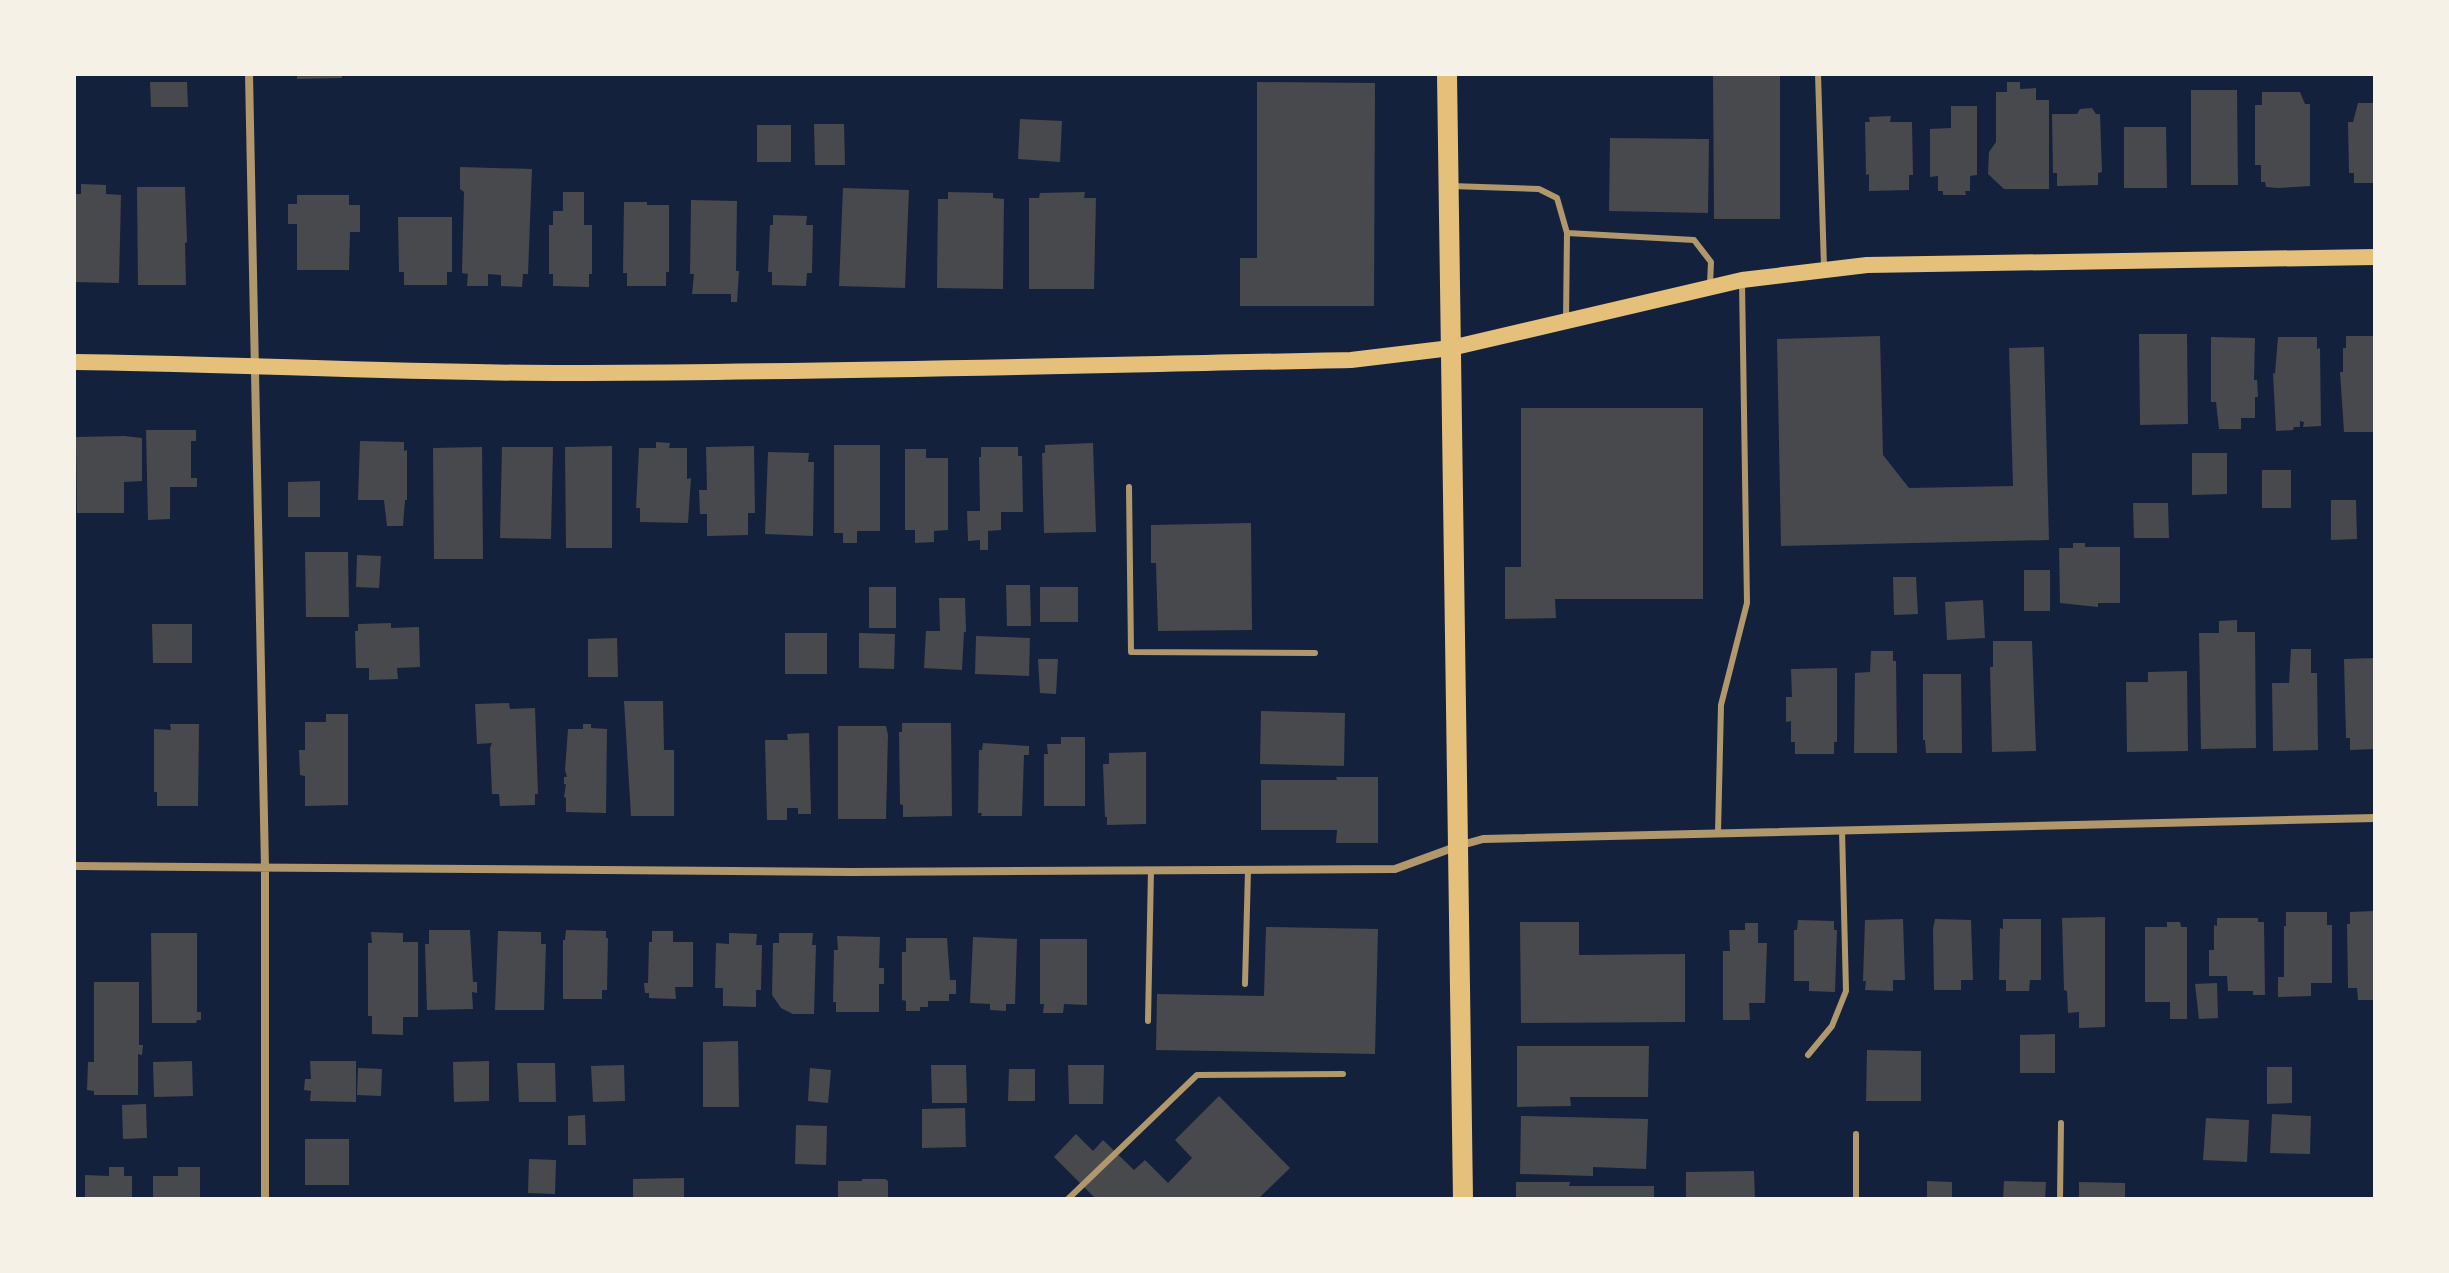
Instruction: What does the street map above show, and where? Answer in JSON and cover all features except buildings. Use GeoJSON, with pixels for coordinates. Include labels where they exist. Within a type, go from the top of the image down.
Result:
{"type":"FeatureCollection","features":[{"type":"Feature","properties":{"kind":"main road"},"geometry":{"type":"LineString","coordinates":[[1447,74],[1463,1199]]}},
{"type":"Feature","properties":{"kind":"main road"},"geometry":{"type":"LineString","coordinates":[[74,362],[601,373],[1351,360],[1451,348],[1742,280],[1867,265],[2375,257]]}},
{"type":"Feature","properties":{"kind":"street"},"geometry":{"type":"LineString","coordinates":[[249,74],[265,868],[265,1199]]}},
{"type":"Feature","properties":{"kind":"street"},"geometry":{"type":"LineString","coordinates":[[74,866],[852,872],[1395,869],[1483,839],[2375,818]]}},
{"type":"Feature","properties":{"kind":"lane"},"geometry":{"type":"LineString","coordinates":[[1818,74],[1825,270]]}},
{"type":"Feature","properties":{"kind":"lane"},"geometry":{"type":"LineString","coordinates":[[1448,186],[1539,189],[1557,198],[1567,233],[1566,321]]}},
{"type":"Feature","properties":{"kind":"lane"},"geometry":{"type":"LineString","coordinates":[[1567,233],[1694,240],[1711,262],[1710,287]]}},
{"type":"Feature","properties":{"kind":"lane"},"geometry":{"type":"LineString","coordinates":[[1718,833],[1721,705],[1747,603],[1742,280]]}},
{"type":"Feature","properties":{"kind":"lane"},"geometry":{"type":"LineString","coordinates":[[1129,487],[1131,652],[1315,653]]}},
{"type":"Feature","properties":{"kind":"lane"},"geometry":{"type":"LineString","coordinates":[[1808,1055],[1832,1026],[1846,991],[1842,830]]}},
{"type":"Feature","properties":{"kind":"lane"},"geometry":{"type":"LineString","coordinates":[[1148,1021],[1151,870]]}},
{"type":"Feature","properties":{"kind":"lane"},"geometry":{"type":"LineString","coordinates":[[1245,984],[1248,870]]}},
{"type":"Feature","properties":{"kind":"lane"},"geometry":{"type":"LineString","coordinates":[[1068,1199],[1197,1075],[1343,1074]]}},
{"type":"Feature","properties":{"kind":"lane"},"geometry":{"type":"LineString","coordinates":[[2060,1199],[2061,1123]]}},
{"type":"Feature","properties":{"kind":"lane"},"geometry":{"type":"LineString","coordinates":[[1856,1134],[1856,1199]]}}]}
